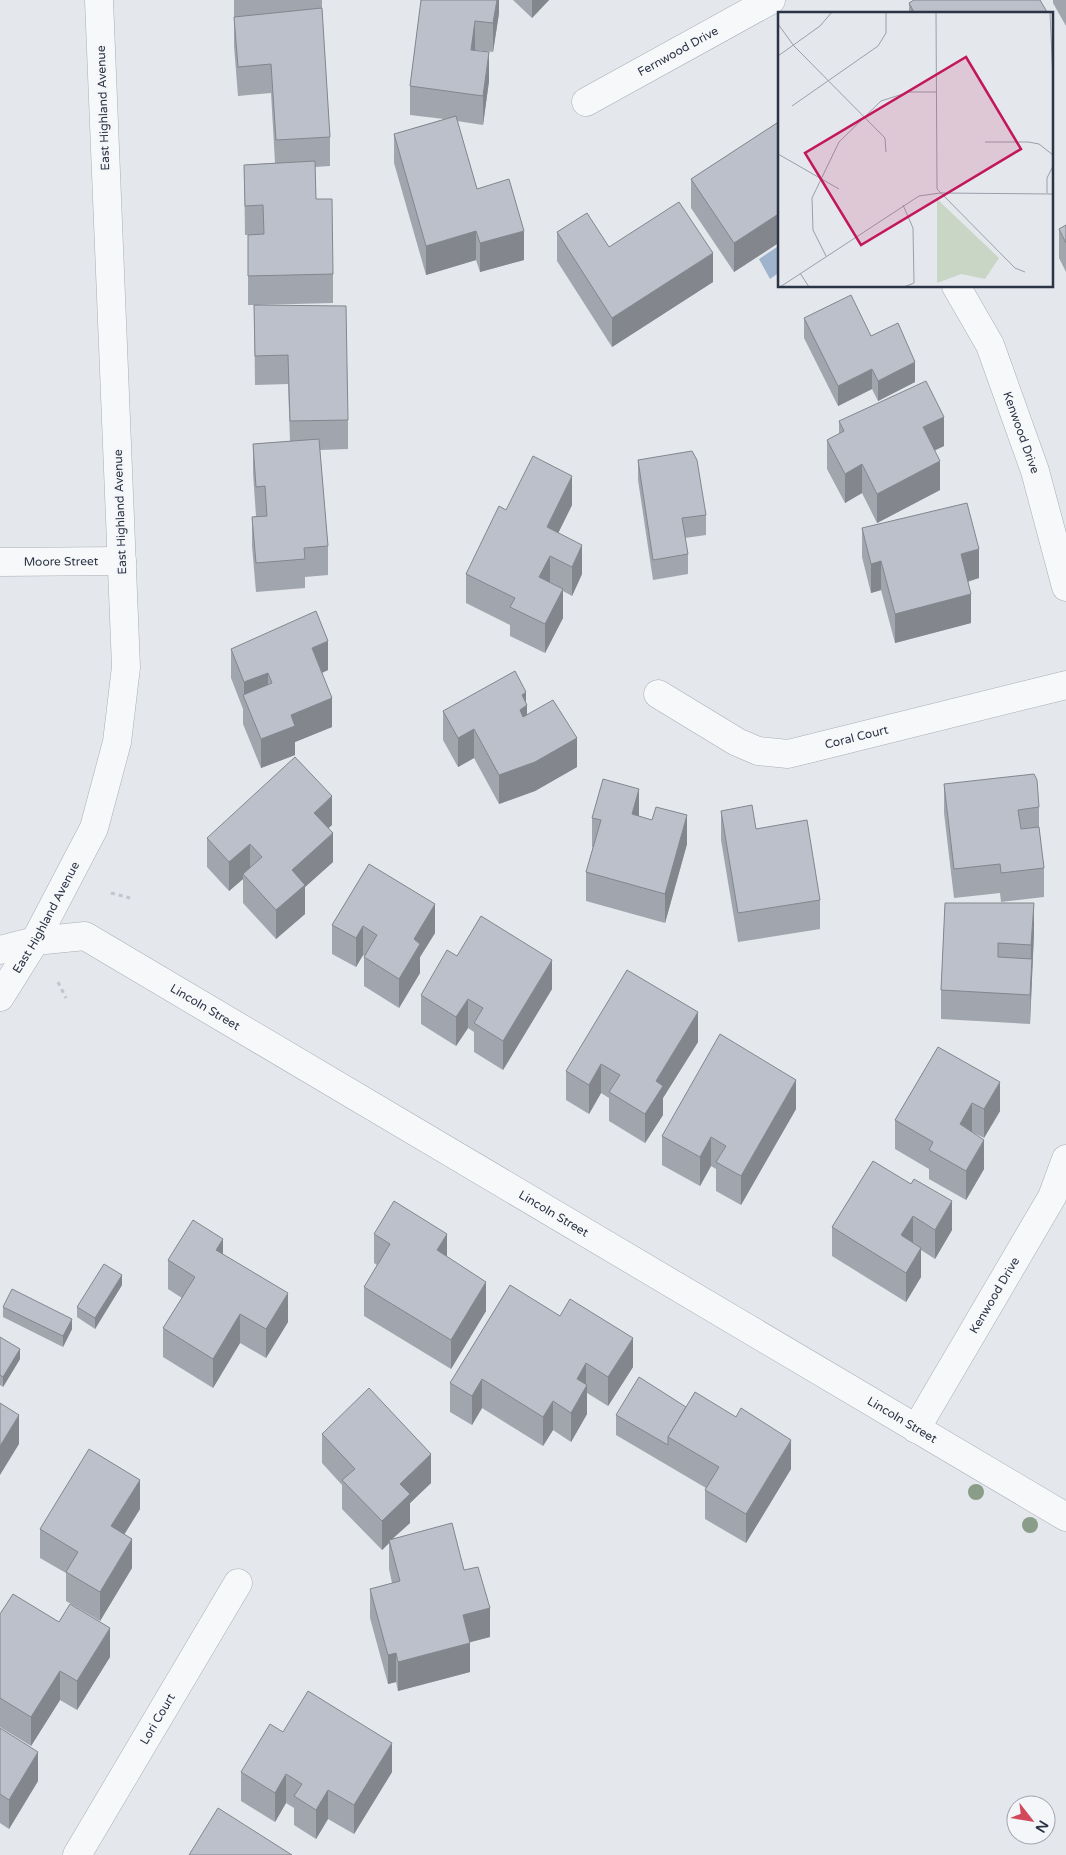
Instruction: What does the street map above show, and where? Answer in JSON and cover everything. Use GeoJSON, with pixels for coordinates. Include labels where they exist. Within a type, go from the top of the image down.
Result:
{"type":"FeatureCollection","features":[{"type":"Feature","properties":{"kind":"street","name":"East Highland Avenue"},"geometry":{"type":"LineString","coordinates":[[0,997],[35,942],[94,828],[117,742],[126,667],[99,0]]}},
{"type":"Feature","properties":{"kind":"street","name":"Fernwood Drive"},"geometry":{"type":"LineString","coordinates":[[586,102],[771,0]]}},
{"type":"Feature","properties":{"kind":"street"},"geometry":{"type":"LineString","coordinates":[[776,0],[784,12]]}},
{"type":"Feature","properties":{"kind":"street","name":"Kenwood Drive"},"geometry":{"type":"LineString","coordinates":[[957,288],[990,345],[1035,472],[1066,587]]}},
{"type":"Feature","properties":{"kind":"street","name":"Moore Street"},"geometry":{"type":"LineString","coordinates":[[0,562],[122,561]]}},
{"type":"Feature","properties":{"kind":"street","name":"Coral Court"},"geometry":{"type":"LineString","coordinates":[[658,694],[737,742],[758,751],[788,754],[1066,685]]}},
{"type":"Feature","properties":{"kind":"street","name":"Lincoln Street"},"geometry":{"type":"LineString","coordinates":[[0,950],[35,942],[85,936],[1066,1517]]}},
{"type":"Feature","properties":{"kind":"street","name":"Kenwood Drive"},"geometry":{"type":"LineString","coordinates":[[916,1429],[1052,1197],[1066,1160]]}},
{"type":"Feature","properties":{"kind":"street","name":"Lori Court"},"geometry":{"type":"LineString","coordinates":[[77,1855],[238,1583]]}},
{"type":"Feature","properties":{"kind":"path"},"geometry":{"type":"LineString","coordinates":[[110,893],[130,898]]}},
{"type":"Feature","properties":{"kind":"path"},"geometry":{"type":"LineString","coordinates":[[58,982],[66,998]]}},
{"type":"Feature","properties":{"kind":"water"},"geometry":{"type":"Polygon","coordinates":[[[778,246],[778,273],[770,279],[759,259],[778,246]]]}},
{"type":"Feature","properties":{"kind":"building"},"geometry":{"type":"Polygon","coordinates":[[[421,0],[497,0],[493,23],[475,21],[471,50],[489,52],[483,96],[410,86],[421,0]]]}},
{"type":"Feature","properties":{"kind":"building"},"geometry":{"type":"Polygon","coordinates":[[[914,0],[1040,0],[1047,12],[914,12],[909,3],[914,0]]]}},
{"type":"Feature","properties":{"kind":"building"},"geometry":{"type":"Polygon","coordinates":[[[322,8],[330,137],[276,140],[271,64],[238,67],[234,17],[322,8]]]}},
{"type":"Feature","properties":{"kind":"building"},"geometry":{"type":"Polygon","coordinates":[[[456,116],[477,189],[509,179],[524,231],[480,243],[476,231],[426,246],[394,134],[456,116]]]}},
{"type":"Feature","properties":{"kind":"building"},"geometry":{"type":"Polygon","coordinates":[[[778,122],[778,214],[734,243],[691,179],[778,122]]]}},
{"type":"Feature","properties":{"kind":"building"},"geometry":{"type":"Polygon","coordinates":[[[315,161],[316,199],[332,199],[333,274],[248,276],[248,235],[264,234],[263,205],[245,206],[244,165],[315,161]]]}},
{"type":"Feature","properties":{"kind":"building"},"geometry":{"type":"Polygon","coordinates":[[[679,202],[713,253],[612,318],[557,232],[587,213],[609,247],[679,202]]]}},
{"type":"Feature","properties":{"kind":"building"},"geometry":{"type":"Polygon","coordinates":[[[1066,225],[1066,243],[1059,229],[1066,225]]]}},
{"type":"Feature","properties":{"kind":"building"},"geometry":{"type":"Polygon","coordinates":[[[851,295],[871,336],[898,323],[915,362],[878,381],[872,369],[838,386],[804,318],[851,295]]]}},
{"type":"Feature","properties":{"kind":"building"},"geometry":{"type":"Polygon","coordinates":[[[254,305],[346,306],[348,420],[290,421],[288,355],[255,356],[254,305]]]}},
{"type":"Feature","properties":{"kind":"building"},"geometry":{"type":"Polygon","coordinates":[[[926,381],[944,417],[923,427],[940,461],[877,494],[862,464],[845,474],[827,440],[844,431],[839,421],[926,381]]]}},
{"type":"Feature","properties":{"kind":"building"},"geometry":{"type":"Polygon","coordinates":[[[319,439],[328,546],[304,548],[305,559],[256,563],[252,517],[267,516],[265,486],[256,487],[253,444],[319,439]]]}},
{"type":"Feature","properties":{"kind":"building"},"geometry":{"type":"Polygon","coordinates":[[[692,451],[697,460],[706,515],[682,518],[688,554],[653,560],[638,460],[692,451]]]}},
{"type":"Feature","properties":{"kind":"building"},"geometry":{"type":"Polygon","coordinates":[[[533,456],[572,476],[547,527],[582,545],[572,567],[550,556],[539,577],[563,589],[545,624],[510,607],[515,598],[466,574],[499,506],[506,510],[533,456]]]}},
{"type":"Feature","properties":{"kind":"building"},"geometry":{"type":"Polygon","coordinates":[[[967,503],[979,549],[961,554],[971,594],[895,614],[881,561],[871,564],[862,528],[967,503]]]}},
{"type":"Feature","properties":{"kind":"building"},"geometry":{"type":"Polygon","coordinates":[[[316,611],[328,641],[312,648],[332,698],[291,715],[295,726],[261,739],[243,695],[272,683],[268,673],[244,682],[231,649],[316,611]]]}},
{"type":"Feature","properties":{"kind":"building"},"geometry":{"type":"Polygon","coordinates":[[[515,671],[526,692],[522,695],[527,705],[520,710],[523,717],[553,700],[577,738],[535,762],[499,775],[474,729],[458,738],[443,711],[515,671]]]}},
{"type":"Feature","properties":{"kind":"building"},"geometry":{"type":"Polygon","coordinates":[[[295,757],[332,796],[314,813],[333,833],[292,870],[305,885],[276,910],[243,874],[262,857],[250,844],[229,862],[207,838],[295,757]]]}},
{"type":"Feature","properties":{"kind":"building"},"geometry":{"type":"Polygon","coordinates":[[[1034,774],[1037,780],[1039,807],[1018,810],[1021,829],[1039,827],[1044,868],[1001,873],[1000,864],[954,869],[944,784],[1034,774]]]}},
{"type":"Feature","properties":{"kind":"building"},"geometry":{"type":"Polygon","coordinates":[[[603,779],[639,789],[632,814],[652,820],[656,807],[687,815],[665,894],[586,872],[601,820],[592,818],[603,779]]]}},
{"type":"Feature","properties":{"kind":"building"},"geometry":{"type":"Polygon","coordinates":[[[752,805],[756,829],[807,820],[820,900],[738,913],[721,811],[752,805]]]}},
{"type":"Feature","properties":{"kind":"building"},"geometry":{"type":"Polygon","coordinates":[[[369,864],[435,904],[414,939],[420,944],[399,979],[364,957],[377,935],[363,926],[356,938],[332,925],[369,864]]]}},
{"type":"Feature","properties":{"kind":"building"},"geometry":{"type":"Polygon","coordinates":[[[945,903],[1034,903],[1031,945],[998,943],[998,957],[1032,959],[1030,995],[941,990],[945,903]]]}},
{"type":"Feature","properties":{"kind":"building"},"geometry":{"type":"Polygon","coordinates":[[[481,916],[552,960],[503,1041],[474,1023],[483,1008],[468,999],[456,1017],[421,995],[447,950],[457,956],[481,916]]]}},
{"type":"Feature","properties":{"kind":"building"},"geometry":{"type":"Polygon","coordinates":[[[627,970],[698,1012],[656,1081],[663,1086],[645,1114],[609,1092],[620,1075],[601,1064],[589,1085],[566,1071],[627,970]]]}},
{"type":"Feature","properties":{"kind":"building"},"geometry":{"type":"Polygon","coordinates":[[[720,1034],[796,1080],[741,1176],[716,1162],[726,1146],[711,1137],[700,1157],[662,1136],[720,1034]]]}},
{"type":"Feature","properties":{"kind":"building"},"geometry":{"type":"Polygon","coordinates":[[[938,1047],[1000,1082],[984,1109],[972,1103],[960,1124],[984,1140],[966,1171],[929,1150],[933,1142],[895,1120],[938,1047]]]}},
{"type":"Feature","properties":{"kind":"building"},"geometry":{"type":"Polygon","coordinates":[[[873,1161],[911,1184],[914,1179],[952,1201],[935,1230],[913,1216],[901,1235],[921,1248],[906,1273],[832,1227],[873,1161]]]}},
{"type":"Feature","properties":{"kind":"building"},"geometry":{"type":"Polygon","coordinates":[[[394,1201],[447,1234],[437,1250],[486,1282],[451,1340],[364,1287],[390,1244],[374,1234],[394,1201]]]}},
{"type":"Feature","properties":{"kind":"building"},"geometry":{"type":"Polygon","coordinates":[[[193,1220],[223,1239],[216,1250],[288,1293],[266,1329],[240,1314],[213,1359],[163,1328],[195,1277],[168,1260],[193,1220]]]}},
{"type":"Feature","properties":{"kind":"building"},"geometry":{"type":"Polygon","coordinates":[[[104,1264],[122,1275],[95,1318],[77,1307],[104,1264]]]}},
{"type":"Feature","properties":{"kind":"building"},"geometry":{"type":"Polygon","coordinates":[[[510,1285],[560,1316],[570,1299],[633,1338],[608,1377],[586,1363],[577,1379],[587,1385],[571,1413],[553,1401],[543,1417],[482,1379],[472,1396],[450,1383],[510,1285]]]}},
{"type":"Feature","properties":{"kind":"building"},"geometry":{"type":"Polygon","coordinates":[[[12,1289],[72,1319],[63,1336],[3,1307],[12,1289]]]}},
{"type":"Feature","properties":{"kind":"building"},"geometry":{"type":"Polygon","coordinates":[[[0,1337],[20,1349],[3,1377],[0,1375],[0,1337]]]}},
{"type":"Feature","properties":{"kind":"building"},"geometry":{"type":"Polygon","coordinates":[[[639,1377],[686,1407],[668,1437],[668,1445],[616,1415],[639,1377]]]}},
{"type":"Feature","properties":{"kind":"building"},"geometry":{"type":"Polygon","coordinates":[[[369,1388],[431,1454],[400,1484],[410,1494],[382,1521],[342,1480],[355,1469],[322,1434],[369,1388]]]}},
{"type":"Feature","properties":{"kind":"building"},"geometry":{"type":"Polygon","coordinates":[[[695,1392],[736,1417],[741,1408],[791,1440],[746,1514],[705,1490],[719,1467],[668,1437],[695,1392]]]}},
{"type":"Feature","properties":{"kind":"building"},"geometry":{"type":"Polygon","coordinates":[[[0,1403],[19,1415],[0,1446],[0,1403]]]}},
{"type":"Feature","properties":{"kind":"building"},"geometry":{"type":"Polygon","coordinates":[[[89,1449],[140,1480],[111,1526],[132,1539],[100,1592],[66,1572],[78,1552],[40,1529],[89,1449]]]}},
{"type":"Feature","properties":{"kind":"building"},"geometry":{"type":"Polygon","coordinates":[[[452,1523],[464,1570],[478,1567],[490,1608],[463,1615],[470,1643],[398,1662],[396,1653],[388,1655],[370,1589],[400,1581],[389,1540],[452,1523]]]}},
{"type":"Feature","properties":{"kind":"building"},"geometry":{"type":"Polygon","coordinates":[[[13,1594],[59,1622],[70,1604],[110,1628],[77,1681],[60,1671],[31,1717],[0,1698],[0,1614],[13,1594]]]}},
{"type":"Feature","properties":{"kind":"building"},"geometry":{"type":"Polygon","coordinates":[[[308,1691],[392,1743],[354,1805],[328,1790],[316,1810],[294,1796],[302,1784],[286,1774],[275,1793],[241,1772],[270,1724],[283,1732],[308,1691]]]}},
{"type":"Feature","properties":{"kind":"building"},"geometry":{"type":"Polygon","coordinates":[[[0,1728],[38,1752],[9,1800],[0,1794],[0,1728]]]}},
{"type":"Feature","properties":{"kind":"building"},"geometry":{"type":"Polygon","coordinates":[[[218,1808],[292,1855],[189,1855],[218,1808]]]}}]}
